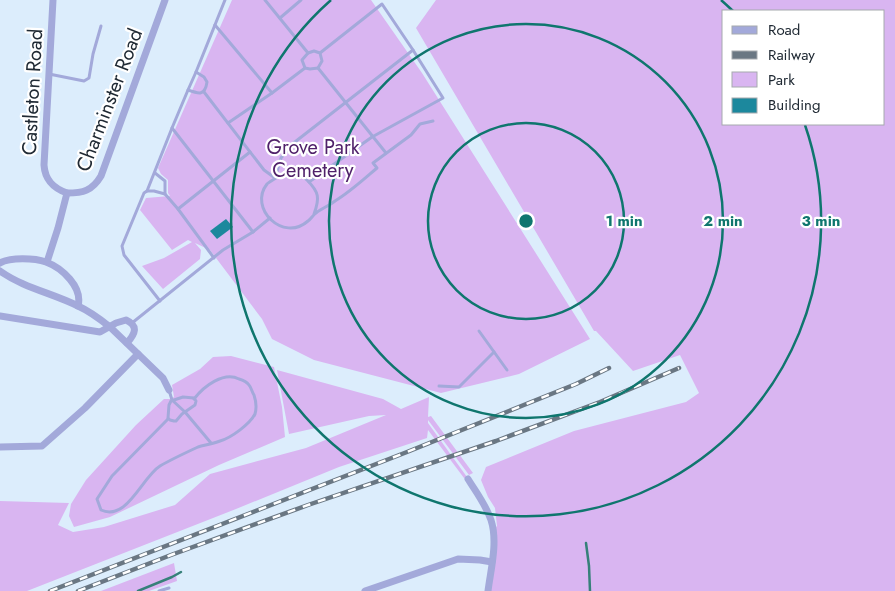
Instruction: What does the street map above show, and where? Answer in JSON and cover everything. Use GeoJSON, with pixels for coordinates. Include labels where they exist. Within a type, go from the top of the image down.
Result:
{"type":"FeatureCollection","features":[{"type":"Feature","properties":{"kind":"street","name":"Castleton Road"},"geometry":{"type":"LineString","coordinates":[[53,0],[44,170],[51,184],[55,188],[67,193]]}},
{"type":"Feature","properties":{"kind":"street","name":"Charminster Road"},"geometry":{"type":"LineString","coordinates":[[67,193],[80,193],[92,187],[100,176],[165,0]]}},
{"type":"Feature","properties":{"kind":"street"},"geometry":{"type":"LineString","coordinates":[[46,262],[56,235],[67,193]]}},
{"type":"Feature","properties":{"kind":"street"},"geometry":{"type":"LineString","coordinates":[[0,263],[6,260],[20,259],[46,262],[60,270],[73,284],[79,294],[78,306]]}},
{"type":"Feature","properties":{"kind":"street"},"geometry":{"type":"LineString","coordinates":[[0,271],[18,283],[78,306],[110,327],[163,378],[169,390]]}},
{"type":"Feature","properties":{"kind":"street"},"geometry":{"type":"LineString","coordinates":[[0,316],[100,332],[122,320],[126,320],[135,326],[135,330],[126,342]]}},
{"type":"Feature","properties":{"kind":"street"},"geometry":{"type":"LineString","coordinates":[[0,447],[42,446],[85,408],[138,354]]}},
{"type":"Feature","properties":{"kind":"street"},"geometry":{"type":"LineString","coordinates":[[468,479],[487,510],[491,521],[494,544],[488,591]]}},
{"type":"Feature","properties":{"kind":"street"},"geometry":{"type":"LineString","coordinates":[[370,590],[458,559],[492,562]]}},
{"type":"Feature","properties":{"kind":"lane"},"geometry":{"type":"LineString","coordinates":[[160,301],[124,255],[122,246],[144,193],[147,191],[225,0]]}},
{"type":"Feature","properties":{"kind":"lane"},"geometry":{"type":"LineString","coordinates":[[266,0],[308,53]]}},
{"type":"Feature","properties":{"kind":"lane"},"geometry":{"type":"LineString","coordinates":[[280,18],[302,0]]}},
{"type":"Feature","properties":{"kind":"lane"},"geometry":{"type":"LineString","coordinates":[[309,182],[372,137],[442,98],[413,50],[378,0]]}},
{"type":"Feature","properties":{"kind":"lane"},"geometry":{"type":"LineString","coordinates":[[320,53],[382,4]]}},
{"type":"Feature","properties":{"kind":"lane"},"geometry":{"type":"LineString","coordinates":[[215,25],[272,93]]}},
{"type":"Feature","properties":{"kind":"lane"},"geometry":{"type":"LineString","coordinates":[[49,74],[84,80],[90,78],[92,54],[101,26]]}},
{"type":"Feature","properties":{"kind":"lane"},"geometry":{"type":"LineString","coordinates":[[275,178],[281,158],[292,145],[413,50]]}},
{"type":"Feature","properties":{"kind":"lane"},"geometry":{"type":"LineString","coordinates":[[305,68],[302,60],[308,53],[314,51],[320,53]]}},
{"type":"Feature","properties":{"kind":"lane"},"geometry":{"type":"LineString","coordinates":[[318,68],[322,61],[320,53]]}},
{"type":"Feature","properties":{"kind":"lane"},"geometry":{"type":"LineString","coordinates":[[228,123],[305,68],[318,68]]}},
{"type":"Feature","properties":{"kind":"lane"},"geometry":{"type":"LineString","coordinates":[[318,68],[386,154]]}},
{"type":"Feature","properties":{"kind":"lane"},"geometry":{"type":"LineString","coordinates":[[196,72],[208,82],[204,92]]}},
{"type":"Feature","properties":{"kind":"lane"},"geometry":{"type":"LineString","coordinates":[[188,90],[204,92]]}},
{"type":"Feature","properties":{"kind":"lane"},"geometry":{"type":"LineString","coordinates":[[204,92],[264,170],[275,178]]}},
{"type":"Feature","properties":{"kind":"lane"},"geometry":{"type":"LineString","coordinates":[[314,214],[336,201],[377,168],[373,163],[411,135],[420,124],[434,121]]}},
{"type":"Feature","properties":{"kind":"lane"},"geometry":{"type":"LineString","coordinates":[[172,128],[253,232]]}},
{"type":"Feature","properties":{"kind":"lane"},"geometry":{"type":"LineString","coordinates":[[178,209],[250,152]]}},
{"type":"Feature","properties":{"kind":"lane"},"geometry":{"type":"LineString","coordinates":[[154,172],[164,181],[165,194]]}},
{"type":"Feature","properties":{"kind":"lane"},"geometry":{"type":"LineString","coordinates":[[293,172],[302,175],[315,188],[318,197],[314,214],[302,226],[284,228],[276,225],[264,211],[262,202],[263,192],[267,184],[275,178],[283,173],[293,172]]}},
{"type":"Feature","properties":{"kind":"lane"},"geometry":{"type":"LineString","coordinates":[[147,191],[165,194],[214,258]]}},
{"type":"Feature","properties":{"kind":"lane"},"geometry":{"type":"LineString","coordinates":[[132,323],[223,250],[253,232],[270,218]]}},
{"type":"Feature","properties":{"kind":"lane"},"geometry":{"type":"LineString","coordinates":[[479,331],[507,370]]}},
{"type":"Feature","properties":{"kind":"lane"},"geometry":{"type":"LineString","coordinates":[[439,386],[459,387],[494,352]]}},
{"type":"Feature","properties":{"kind":"lane"},"geometry":{"type":"LineString","coordinates":[[172,400],[168,419],[107,482],[97,498],[101,510],[112,512],[120,509],[157,468],[192,450],[220,441],[236,433],[249,423],[255,413],[255,398],[249,385],[235,377],[230,376],[215,380],[194,399]]}},
{"type":"Feature","properties":{"kind":"lane"},"geometry":{"type":"LineString","coordinates":[[169,390],[172,400],[185,412],[211,443]]}},
{"type":"Feature","properties":{"kind":"lane"},"geometry":{"type":"LineString","coordinates":[[172,400],[183,397],[194,399]]}},
{"type":"Feature","properties":{"kind":"lane"},"geometry":{"type":"LineString","coordinates":[[168,419],[176,421],[195,405],[196,401],[194,399]]}},
{"type":"Feature","properties":{"kind":"lane"},"geometry":{"type":"LineString","coordinates":[[160,591],[169,588]]}},
{"type":"Feature","properties":{"kind":"green space","name":"Grove Park Cemetery"},"geometry":{"type":"Polygon","coordinates":[[[232,0],[371,0],[422,73],[590,339],[519,374],[441,393],[314,360],[272,339],[262,319],[210,250],[195,243],[201,250],[200,259],[163,289],[142,266],[164,258],[192,242],[188,240],[172,250],[140,210],[146,198],[170,196],[168,193],[168,180],[161,174],[158,168],[232,0]]]}},
{"type":"Feature","properties":{"kind":"green space"},"geometry":{"type":"Polygon","coordinates":[[[436,0],[895,0],[895,591],[490,591],[497,526],[495,508],[481,480],[486,467],[574,431],[686,402],[699,393],[680,355],[633,371],[594,331],[416,28],[436,0]]]}},
{"type":"Feature","properties":{"kind":"green space"},"geometry":{"type":"Polygon","coordinates":[[[231,356],[274,367],[282,407],[285,437],[219,465],[110,517],[74,527],[69,516],[71,504],[86,480],[136,425],[164,399],[174,397],[172,385],[200,369],[213,357],[231,356]]]}},
{"type":"Feature","properties":{"kind":"green space"},"geometry":{"type":"Polygon","coordinates":[[[277,370],[383,399],[401,409],[429,397],[428,417],[431,416],[473,473],[469,475],[428,420],[428,423],[467,477],[464,478],[428,430],[427,438],[339,467],[27,591],[0,591],[0,501],[69,503],[58,525],[73,532],[104,527],[175,505],[210,474],[306,448],[386,415],[369,416],[289,434],[277,370]]]}},
{"type":"Feature","properties":{"kind":"green space"},"geometry":{"type":"Polygon","coordinates":[[[174,563],[177,581],[149,591],[101,591],[174,563]]]}},
{"type":"Feature","properties":{"kind":"building"},"geometry":{"type":"Polygon","coordinates":[[[226,219],[233,227],[217,239],[210,231],[226,219]]]}},
{"type":"Feature","properties":{"kind":"waterway"},"geometry":{"type":"LineString","coordinates":[[586,543],[590,591]]}},
{"type":"Feature","properties":{"kind":"waterway"},"geometry":{"type":"LineString","coordinates":[[138,591],[181,572]]}},
{"type":"Feature","properties":{"kind":"railway"},"geometry":{"type":"LineString","coordinates":[[50,591],[407,452],[576,384],[609,368]]}},
{"type":"Feature","properties":{"kind":"railway"},"geometry":{"type":"LineString","coordinates":[[78,591],[308,505],[496,441],[600,402],[679,368]]}}]}
